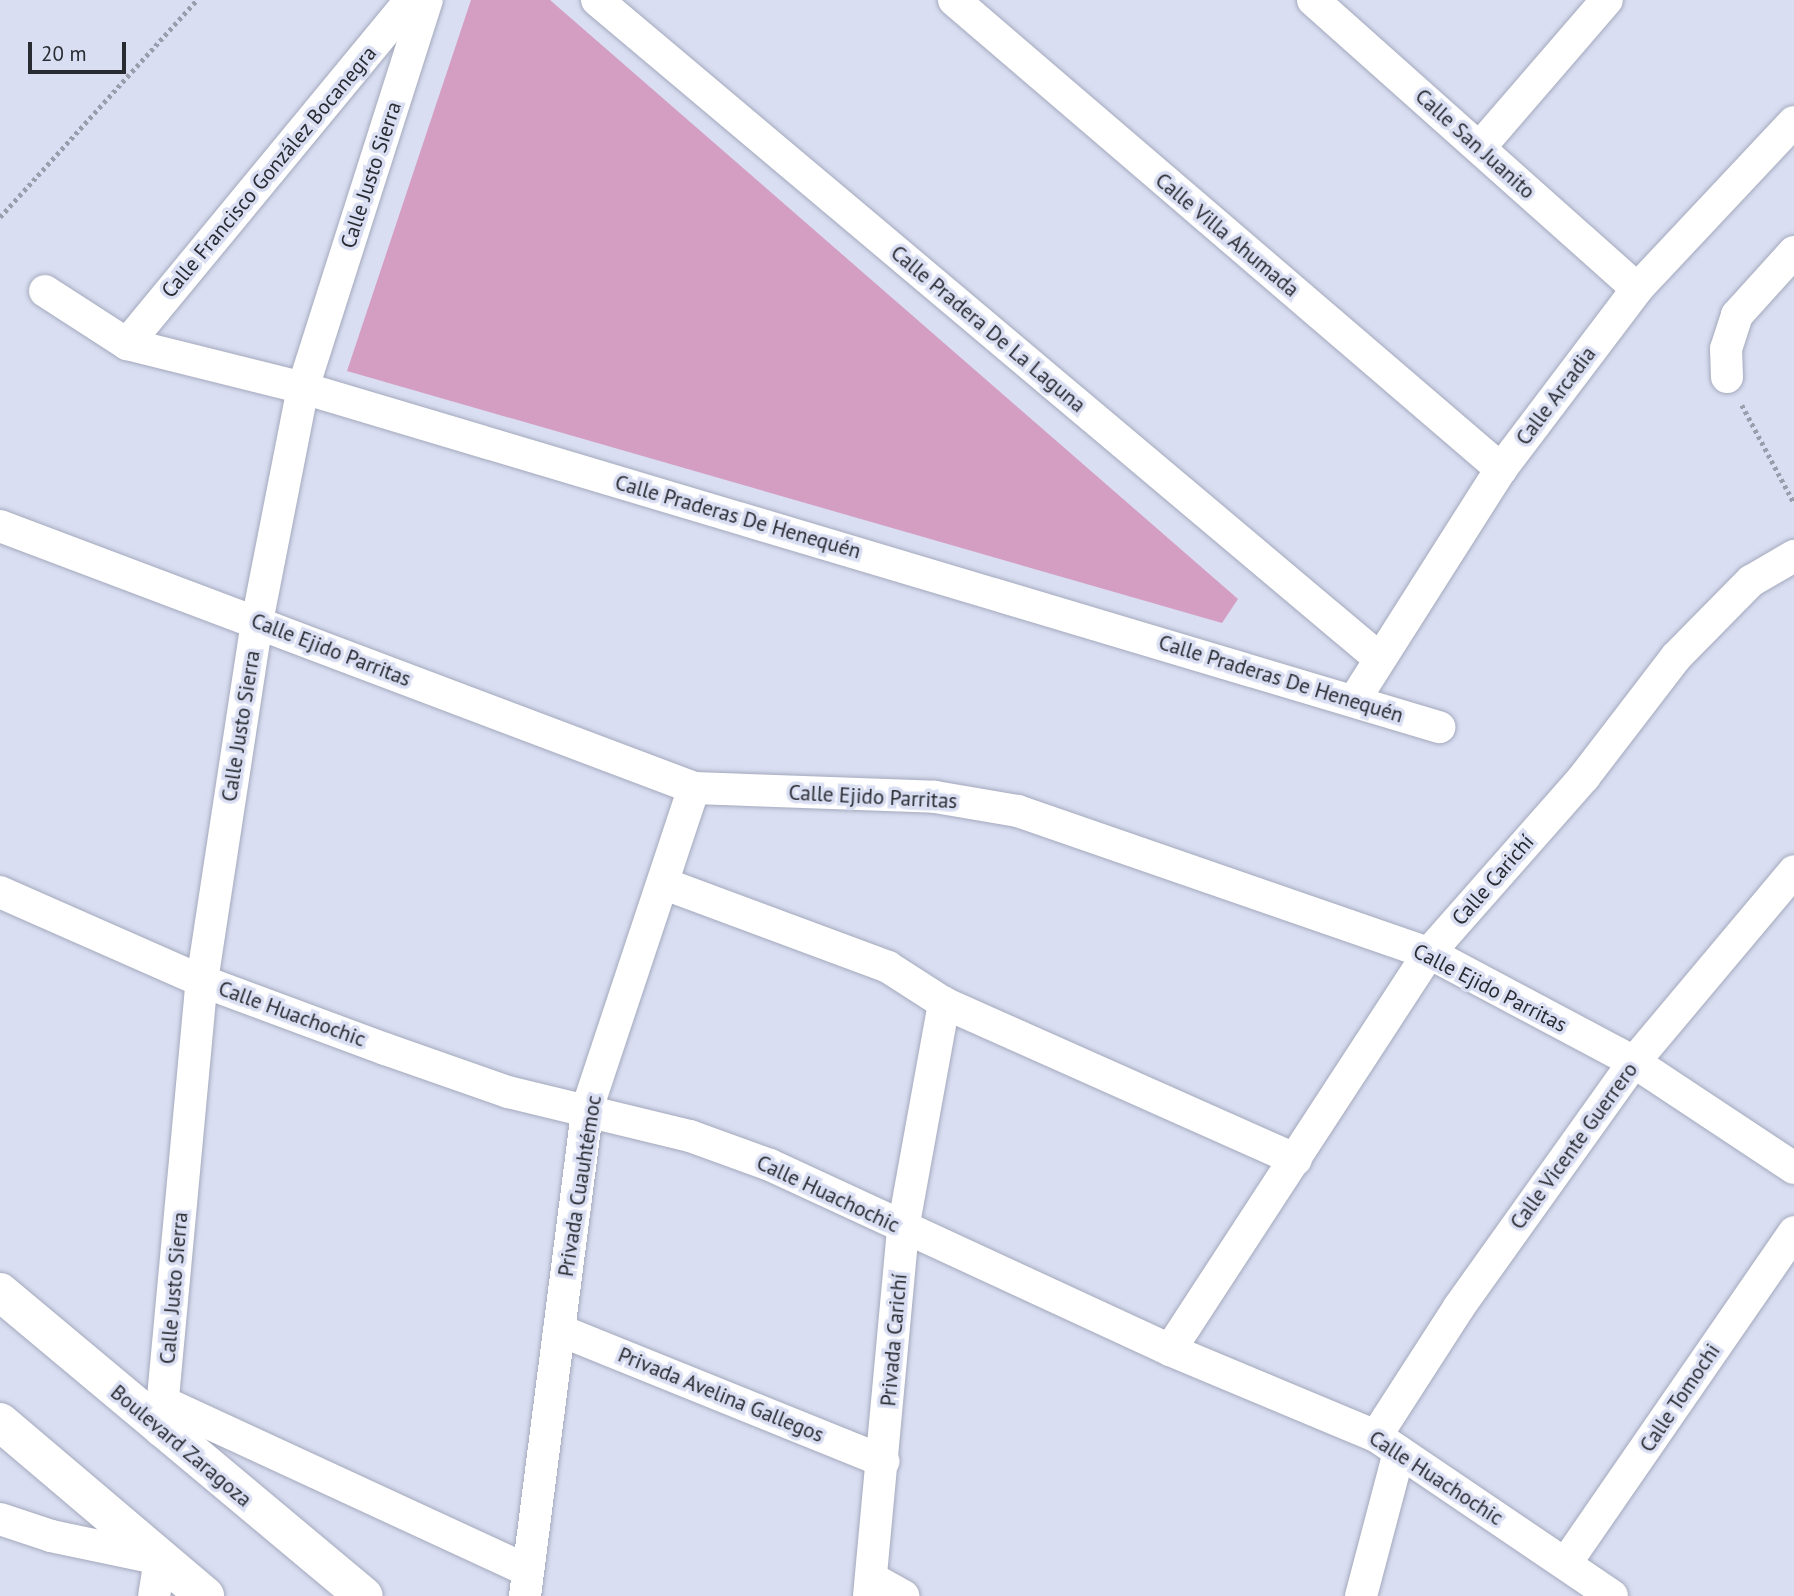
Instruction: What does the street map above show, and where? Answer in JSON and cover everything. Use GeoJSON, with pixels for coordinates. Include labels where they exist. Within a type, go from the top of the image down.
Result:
{"type":"FeatureCollection","features":[{"type":"Feature","properties":{"kind":"main road","name":"Boulevard Zaragoza"},"geometry":{"type":"LineString","coordinates":[[0,1292],[162,1416],[364,1596]]}},
{"type":"Feature","properties":{"kind":"main road"},"geometry":{"type":"LineString","coordinates":[[0,1422],[205,1596]]}},
{"type":"Feature","properties":{"kind":"street","name":"Calle Francisco González Bocanegra"},"geometry":{"type":"LineString","coordinates":[[127,344],[411,0]]}},
{"type":"Feature","properties":{"kind":"street","name":"Calle Justo Sierra"},"geometry":{"type":"LineString","coordinates":[[162,1416],[202,981],[257,622],[303,388],[427,0]]}},
{"type":"Feature","properties":{"kind":"street","name":"Calle Pradera De La Laguna"},"geometry":{"type":"LineString","coordinates":[[597,0],[1379,658]]}},
{"type":"Feature","properties":{"kind":"street","name":"Calle Villa Ahumada"},"geometry":{"type":"LineString","coordinates":[[954,0],[1501,469]]}},
{"type":"Feature","properties":{"kind":"street","name":"Calle San Juanito"},"geometry":{"type":"LineString","coordinates":[[1313,0],[1637,289]]}},
{"type":"Feature","properties":{"kind":"street"},"geometry":{"type":"LineString","coordinates":[[1480,147],[1607,0]]}},
{"type":"Feature","properties":{"kind":"street","name":"Calle Arcadia"},"geometry":{"type":"LineString","coordinates":[[1355,699],[1501,469],[1637,289],[1794,122]]}},
{"type":"Feature","properties":{"kind":"street"},"geometry":{"type":"LineString","coordinates":[[1727,377],[1726,349],[1737,315],[1794,252]]}},
{"type":"Feature","properties":{"kind":"street","name":"Calle Praderas De Henequén"},"geometry":{"type":"LineString","coordinates":[[45,291],[127,344],[303,388],[1355,699],[1439,727]]}},
{"type":"Feature","properties":{"kind":"street","name":"Calle Ejido Parritas"},"geometry":{"type":"LineString","coordinates":[[0,526],[694,788],[936,797],[1018,811],[1429,953],[1634,1062],[1794,1168]]}},
{"type":"Feature","properties":{"kind":"street","name":"Calle Carichí"},"geometry":{"type":"LineString","coordinates":[[1170,1350],[1429,953],[1584,777],[1676,657],[1751,581],[1794,556]]}},
{"type":"Feature","properties":{"kind":"street","name":"Privada Cuauhtémoc"},"geometry":{"type":"LineString","coordinates":[[525,1583],[587,1109],[665,884],[694,788]]}},
{"type":"Feature","properties":{"kind":"street","name":"Calle Vicente Guerrero"},"geometry":{"type":"LineString","coordinates":[[1361,1596],[1388,1444],[1459,1307],[1634,1062],[1794,871]]}},
{"type":"Feature","properties":{"kind":"street"},"geometry":{"type":"LineString","coordinates":[[665,884],[888,967],[944,1003],[1296,1160]]}},
{"type":"Feature","properties":{"kind":"street","name":"Calle Huachochic"},"geometry":{"type":"LineString","coordinates":[[0,892],[202,981],[508,1092],[690,1136],[770,1166],[1170,1350],[1388,1444],[1612,1596]]}},
{"type":"Feature","properties":{"kind":"street","name":"Privada Carichí"},"geometry":{"type":"LineString","coordinates":[[870,1587],[884,1461],[902,1229],[944,1003]]}},
{"type":"Feature","properties":{"kind":"street","name":"Calle Tomochi"},"geometry":{"type":"LineString","coordinates":[[1566,1563],[1794,1232]]}},
{"type":"Feature","properties":{"kind":"street","name":"Privada Avelina Gallegos"},"geometry":{"type":"LineString","coordinates":[[559,1329],[884,1461]]}},
{"type":"Feature","properties":{"kind":"street"},"geometry":{"type":"LineString","coordinates":[[162,1416],[525,1583]]}},
{"type":"Feature","properties":{"kind":"street"},"geometry":{"type":"LineString","coordinates":[[0,1519],[51,1536],[160,1559],[154,1596]]}},
{"type":"Feature","properties":{"kind":"street"},"geometry":{"type":"LineString","coordinates":[[870,1587],[903,1596]]}},
{"type":"Feature","properties":{"kind":"path"},"geometry":{"type":"LineString","coordinates":[[0,217],[197,0]]}},
{"type":"Feature","properties":{"kind":"path"},"geometry":{"type":"LineString","coordinates":[[1727,377],[1794,503]]}},
{"type":"Feature","properties":{"kind":"shaded area"},"geometry":{"type":"Polygon","coordinates":[[[471,0],[550,0],[1238,599],[1222,623],[347,371],[471,0]]]}}]}
